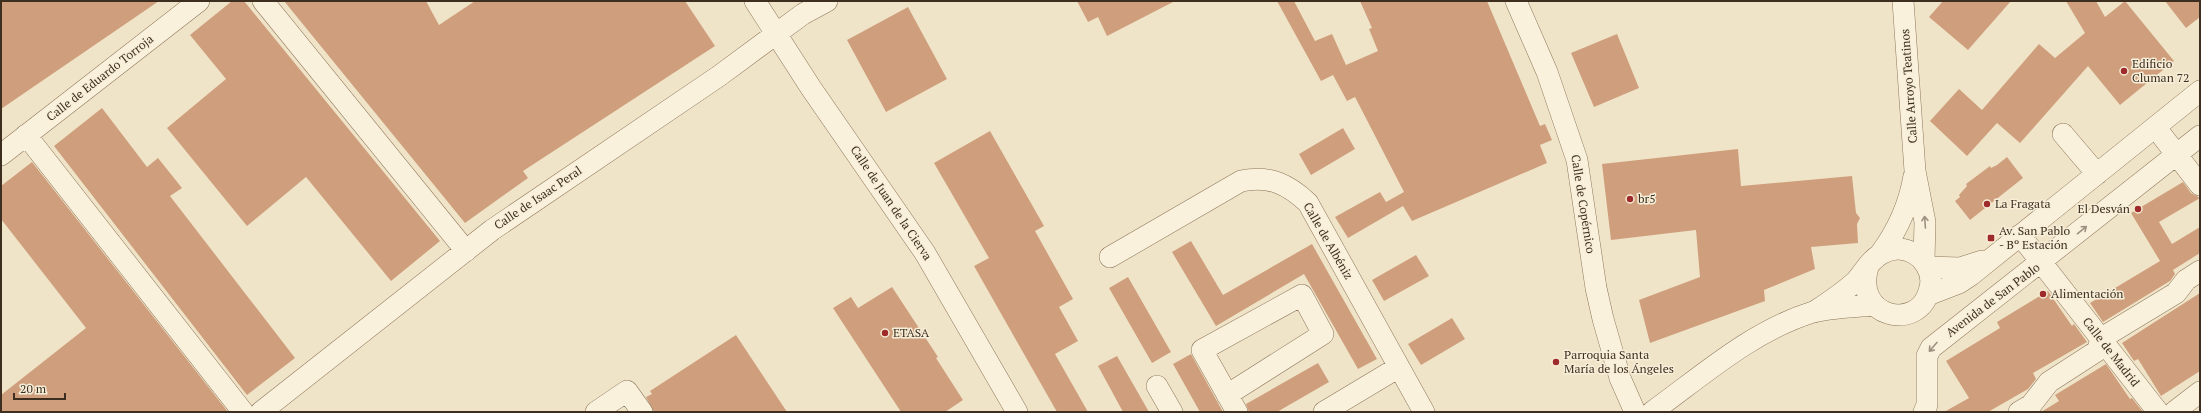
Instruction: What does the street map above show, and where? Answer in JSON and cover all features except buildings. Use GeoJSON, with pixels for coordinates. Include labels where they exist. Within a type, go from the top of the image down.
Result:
{"type":"FeatureCollection","features":[{"type":"Feature","properties":{"kind":"street","name":"Calle de Eduardo Torroja"},"geometry":{"type":"LineString","coordinates":[[1,155],[199,1]]}},
{"type":"Feature","properties":{"kind":"street"},"geometry":{"type":"LineString","coordinates":[[263,1],[466,251]]}},
{"type":"Feature","properties":{"kind":"street","name":"Calle de Juan de la Cierva"},"geometry":{"type":"LineString","coordinates":[[755,1],[925,253],[1017,412]]}},
{"type":"Feature","properties":{"kind":"street","name":"Calle de Isaac Peral"},"geometry":{"type":"LineString","coordinates":[[261,412],[492,230],[719,76],[803,14],[827,1]]}},
{"type":"Feature","properties":{"kind":"street","name":"Calle de Copérnico"},"geometry":{"type":"LineString","coordinates":[[1516,1],[1547,72],[1577,160],[1596,288],[1603,320],[1620,378],[1634,412]]}},
{"type":"Feature","properties":{"kind":"street","name":"Calle Arroyo Teatinos"},"geometry":{"type":"LineString","coordinates":[[1903,1],[1915,172],[1925,222],[1926,264]]}},
{"type":"Feature","properties":{"kind":"street"},"geometry":{"type":"LineString","coordinates":[[1928,296],[1959,283],[2156,128],[2200,91]]}},
{"type":"Feature","properties":{"kind":"street"},"geometry":{"type":"LineString","coordinates":[[2156,128],[2200,185]]}},
{"type":"Feature","properties":{"kind":"street"},"geometry":{"type":"LineString","coordinates":[[2063,134],[2097,174]]}},
{"type":"Feature","properties":{"kind":"street"},"geometry":{"type":"LineString","coordinates":[[26,135],[243,412]]}},
{"type":"Feature","properties":{"kind":"street","name":"Avenida de San Pablo"},"geometry":{"type":"LineString","coordinates":[[1924,412],[1927,405],[1927,356],[1931,348],[2041,263],[2200,136]]}},
{"type":"Feature","properties":{"kind":"street","name":"Calle Arroyo Teatinos"},"geometry":{"type":"LineString","coordinates":[[1874,260],[1902,218],[1910,199],[1915,172]]}},
{"type":"Feature","properties":{"kind":"street","name":"Calle de Albéniz"},"geometry":{"type":"LineString","coordinates":[[1110,257],[1241,181],[1255,178],[1272,180],[1288,186],[1308,203],[1424,412]]}},
{"type":"Feature","properties":{"kind":"street","name":"Calle de Madrid"},"geometry":{"type":"LineString","coordinates":[[2020,235],[2158,412]]}},
{"type":"Feature","properties":{"kind":"street"},"geometry":{"type":"LineString","coordinates":[[1652,412],[1748,342],[1772,328],[1814,312],[1844,292],[1874,260],[1889,250],[1908,250],[1926,264],[1960,268],[1991,257]]}},
{"type":"Feature","properties":{"kind":"street"},"geometry":{"type":"LineString","coordinates":[[1874,260],[1864,280],[1867,293],[1874,305],[1890,314],[1899,315],[1916,310],[1928,296],[1931,286],[1926,264]]}},
{"type":"Feature","properties":{"kind":"street"},"geometry":{"type":"LineString","coordinates":[[2019,412],[2031,405],[2050,382],[2097,351],[2101,340],[2176,293],[2186,280],[2200,271]]}},
{"type":"Feature","properties":{"kind":"street"},"geometry":{"type":"LineString","coordinates":[[1302,295],[1323,334],[1232,403],[1202,350],[1302,295]]}},
{"type":"Feature","properties":{"kind":"street"},"geometry":{"type":"LineString","coordinates":[[1814,312],[1874,305]]}},
{"type":"Feature","properties":{"kind":"street"},"geometry":{"type":"LineString","coordinates":[[1324,412],[1399,368]]}},
{"type":"Feature","properties":{"kind":"street"},"geometry":{"type":"LineString","coordinates":[[1157,386],[1172,412]]}},
{"type":"Feature","properties":{"kind":"street"},"geometry":{"type":"LineString","coordinates":[[596,412],[627,391],[642,412]]}},
{"type":"Feature","properties":{"kind":"street"},"geometry":{"type":"LineString","coordinates":[[2174,412],[2200,392]]}},
{"type":"Feature","properties":{"kind":"place","name":"Edificio Cluman 72"},"geometry":{"type":"Point","coordinates":[2124,71]}},
{"type":"Feature","properties":{"kind":"place","name":"br5"},"geometry":{"type":"Point","coordinates":[1630,199]}},
{"type":"Feature","properties":{"kind":"place","name":"La Fragata"},"geometry":{"type":"Point","coordinates":[1987,204]}},
{"type":"Feature","properties":{"kind":"place","name":"El Desván"},"geometry":{"type":"Point","coordinates":[2138,209]}},
{"type":"Feature","properties":{"kind":"place","name":"Av. San Pablo - Bº Estación"},"geometry":{"type":"Point","coordinates":[1991,238]}},
{"type":"Feature","properties":{"kind":"place","name":"Alimentación"},"geometry":{"type":"Point","coordinates":[2043,294]}},
{"type":"Feature","properties":{"kind":"place","name":"ETASA"},"geometry":{"type":"Point","coordinates":[885,333]}},
{"type":"Feature","properties":{"kind":"place","name":"Parroquia Santa María de los Ángeles"},"geometry":{"type":"Point","coordinates":[1556,362]}}]}
